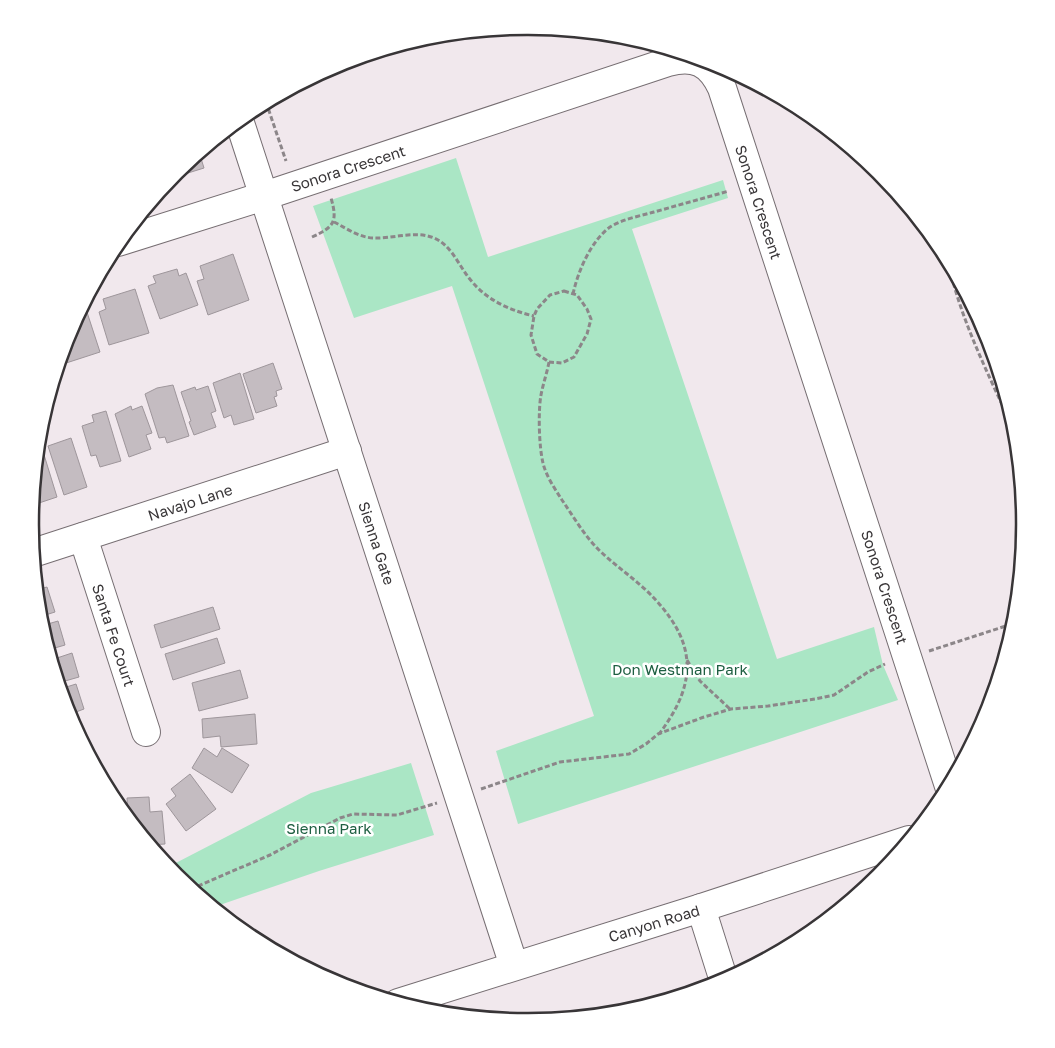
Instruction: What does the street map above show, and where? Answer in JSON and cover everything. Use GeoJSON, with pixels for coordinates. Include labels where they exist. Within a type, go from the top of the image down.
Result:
{"type":"FeatureCollection","features":[{"type":"Feature","properties":{"kind":"street","name":"Sonora Crescent"},"geometry":{"type":"LineString","coordinates":[[131,238],[264,196],[668,62],[682,60]]}},
{"type":"Feature","properties":{"kind":"street","name":"Sonora Crescent"},"geometry":{"type":"LineString","coordinates":[[711,71],[722,88],[946,776]]}},
{"type":"Feature","properties":{"kind":"street","name":"Sienna Gate"},"geometry":{"type":"LineString","coordinates":[[241,128],[514,966]]}},
{"type":"Feature","properties":{"kind":"street","name":"Navajo Lane"},"geometry":{"type":"LineString","coordinates":[[40,551],[347,451]]}},
{"type":"Feature","properties":{"kind":"street","name":"Santa Fe Court"},"geometry":{"type":"LineString","coordinates":[[82,537],[146,732]]}},
{"type":"Feature","properties":{"kind":"street","name":"Canyon Road"},"geometry":{"type":"LineString","coordinates":[[410,998],[701,908],[897,844]]}},
{"type":"Feature","properties":{"kind":"street"},"geometry":{"type":"LineString","coordinates":[[701,908],[722,973]]}},
{"type":"Feature","properties":{"kind":"path"},"geometry":{"type":"LineString","coordinates":[[269,110],[286,161]]}},
{"type":"Feature","properties":{"kind":"path"},"geometry":{"type":"LineString","coordinates":[[573,294],[590,250],[598,239],[611,227],[632,218],[729,191]]}},
{"type":"Feature","properties":{"kind":"path"},"geometry":{"type":"LineString","coordinates":[[312,237],[329,228],[334,222],[331,197]]}},
{"type":"Feature","properties":{"kind":"path"},"geometry":{"type":"LineString","coordinates":[[334,222],[359,235],[371,238],[421,235],[441,241],[482,293],[514,312],[534,316]]}},
{"type":"Feature","properties":{"kind":"path"},"geometry":{"type":"LineString","coordinates":[[953,284],[962,314],[1002,405]]}},
{"type":"Feature","properties":{"kind":"path"},"geometry":{"type":"LineString","coordinates":[[564,291],[573,294],[577,295],[587,310],[590,319],[587,334],[574,357],[562,363],[549,362],[537,354],[531,335],[534,316],[537,309],[550,295],[564,291]]}},
{"type":"Feature","properties":{"kind":"path"},"geometry":{"type":"LineString","coordinates":[[549,362],[540,396],[540,432],[543,464],[555,488],[596,548],[646,591],[667,614],[677,627],[687,660],[700,681],[731,709]]}},
{"type":"Feature","properties":{"kind":"path"},"geometry":{"type":"LineString","coordinates":[[930,651],[1005,626]]}},
{"type":"Feature","properties":{"kind":"path"},"geometry":{"type":"LineString","coordinates":[[491,785],[560,762],[629,754],[646,744],[658,734],[672,716],[681,698],[686,678],[687,660]]}},
{"type":"Feature","properties":{"kind":"path"},"geometry":{"type":"LineString","coordinates":[[658,734],[731,709],[768,706],[834,695],[868,672],[888,663]]}},
{"type":"Feature","properties":{"kind":"path"},"geometry":{"type":"LineString","coordinates":[[198,886],[270,855],[340,818],[354,814],[397,815],[427,806]]}},
{"type":"Feature","properties":{"kind":"green space","name":"Don Westman Park"},"geometry":{"type":"Polygon","coordinates":[[[456,158],[488,257],[723,180],[728,198],[632,229],[777,659],[874,627],[883,665],[898,700],[518,824],[496,751],[594,716],[452,286],[354,318],[313,206],[456,158]]]}},
{"type":"Feature","properties":{"kind":"green space","name":"Sienna Park"},"geometry":{"type":"Polygon","coordinates":[[[411,763],[434,835],[319,871],[221,905],[176,863],[311,793],[411,763]]]}},
{"type":"Feature","properties":{"kind":"building"},"geometry":{"type":"Polygon","coordinates":[[[201,159],[204,168],[187,173],[201,159]]]}},
{"type":"Feature","properties":{"kind":"building"},"geometry":{"type":"Polygon","coordinates":[[[233,254],[249,300],[208,315],[197,281],[204,279],[200,266],[233,254]]]}},
{"type":"Feature","properties":{"kind":"building"},"geometry":{"type":"Polygon","coordinates":[[[177,269],[179,276],[186,273],[198,305],[160,319],[148,286],[156,283],[153,276],[177,269]]]}},
{"type":"Feature","properties":{"kind":"building"},"geometry":{"type":"Polygon","coordinates":[[[135,289],[149,333],[109,345],[99,312],[106,309],[103,299],[135,289]]]}},
{"type":"Feature","properties":{"kind":"building"},"geometry":{"type":"Polygon","coordinates":[[[87,312],[100,352],[66,363],[87,312]]]}},
{"type":"Feature","properties":{"kind":"building"},"geometry":{"type":"Polygon","coordinates":[[[273,363],[282,389],[276,391],[277,396],[274,397],[277,406],[256,413],[243,374],[273,363]]]}},
{"type":"Feature","properties":{"kind":"building"},"geometry":{"type":"Polygon","coordinates":[[[240,373],[254,419],[234,425],[231,415],[224,418],[213,383],[240,373]]]}},
{"type":"Feature","properties":{"kind":"building"},"geometry":{"type":"Polygon","coordinates":[[[173,385],[189,436],[167,443],[165,437],[159,438],[145,394],[157,388],[173,385]]]}},
{"type":"Feature","properties":{"kind":"building"},"geometry":{"type":"Polygon","coordinates":[[[208,386],[216,411],[211,413],[216,427],[194,435],[181,392],[195,387],[196,390],[208,386]]]}},
{"type":"Feature","properties":{"kind":"building"},"geometry":{"type":"Polygon","coordinates":[[[131,406],[132,410],[142,406],[152,433],[146,435],[151,449],[129,457],[115,414],[131,406]]]}},
{"type":"Feature","properties":{"kind":"building"},"geometry":{"type":"Polygon","coordinates":[[[106,411],[121,461],[100,467],[96,455],[91,456],[82,426],[94,422],[92,415],[106,411]]]}},
{"type":"Feature","properties":{"kind":"building"},"geometry":{"type":"Polygon","coordinates":[[[71,438],[87,487],[64,495],[48,446],[71,438]]]}},
{"type":"Feature","properties":{"kind":"building"},"geometry":{"type":"Polygon","coordinates":[[[44,454],[57,497],[40,503],[44,454]]]}},
{"type":"Feature","properties":{"kind":"building"},"geometry":{"type":"Polygon","coordinates":[[[47,587],[55,612],[47,614],[43,588],[47,587]]]}},
{"type":"Feature","properties":{"kind":"building"},"geometry":{"type":"Polygon","coordinates":[[[213,607],[220,629],[161,648],[154,625],[213,607]]]}},
{"type":"Feature","properties":{"kind":"building"},"geometry":{"type":"Polygon","coordinates":[[[58,621],[65,645],[54,648],[49,624],[58,621]]]}},
{"type":"Feature","properties":{"kind":"building"},"geometry":{"type":"Polygon","coordinates":[[[217,638],[225,663],[173,680],[165,654],[217,638]]]}},
{"type":"Feature","properties":{"kind":"building"},"geometry":{"type":"Polygon","coordinates":[[[72,653],[79,677],[64,681],[57,658],[72,653]]]}},
{"type":"Feature","properties":{"kind":"building"},"geometry":{"type":"Polygon","coordinates":[[[240,670],[248,698],[199,711],[192,683],[240,670]]]}},
{"type":"Feature","properties":{"kind":"building"},"geometry":{"type":"Polygon","coordinates":[[[76,684],[84,709],[76,712],[66,687],[76,684]]]}},
{"type":"Feature","properties":{"kind":"building"},"geometry":{"type":"Polygon","coordinates":[[[255,714],[257,744],[221,747],[220,736],[203,738],[202,719],[255,714]]]}},
{"type":"Feature","properties":{"kind":"building"},"geometry":{"type":"Polygon","coordinates":[[[204,748],[217,757],[222,748],[249,765],[232,793],[192,768],[204,748]]]}},
{"type":"Feature","properties":{"kind":"building"},"geometry":{"type":"Polygon","coordinates":[[[190,774],[216,809],[186,831],[166,804],[176,796],[171,789],[190,774]]]}},
{"type":"Feature","properties":{"kind":"building"},"geometry":{"type":"Polygon","coordinates":[[[149,797],[150,812],[162,811],[165,844],[159,844],[140,822],[127,805],[127,798],[149,797]]]}}]}
